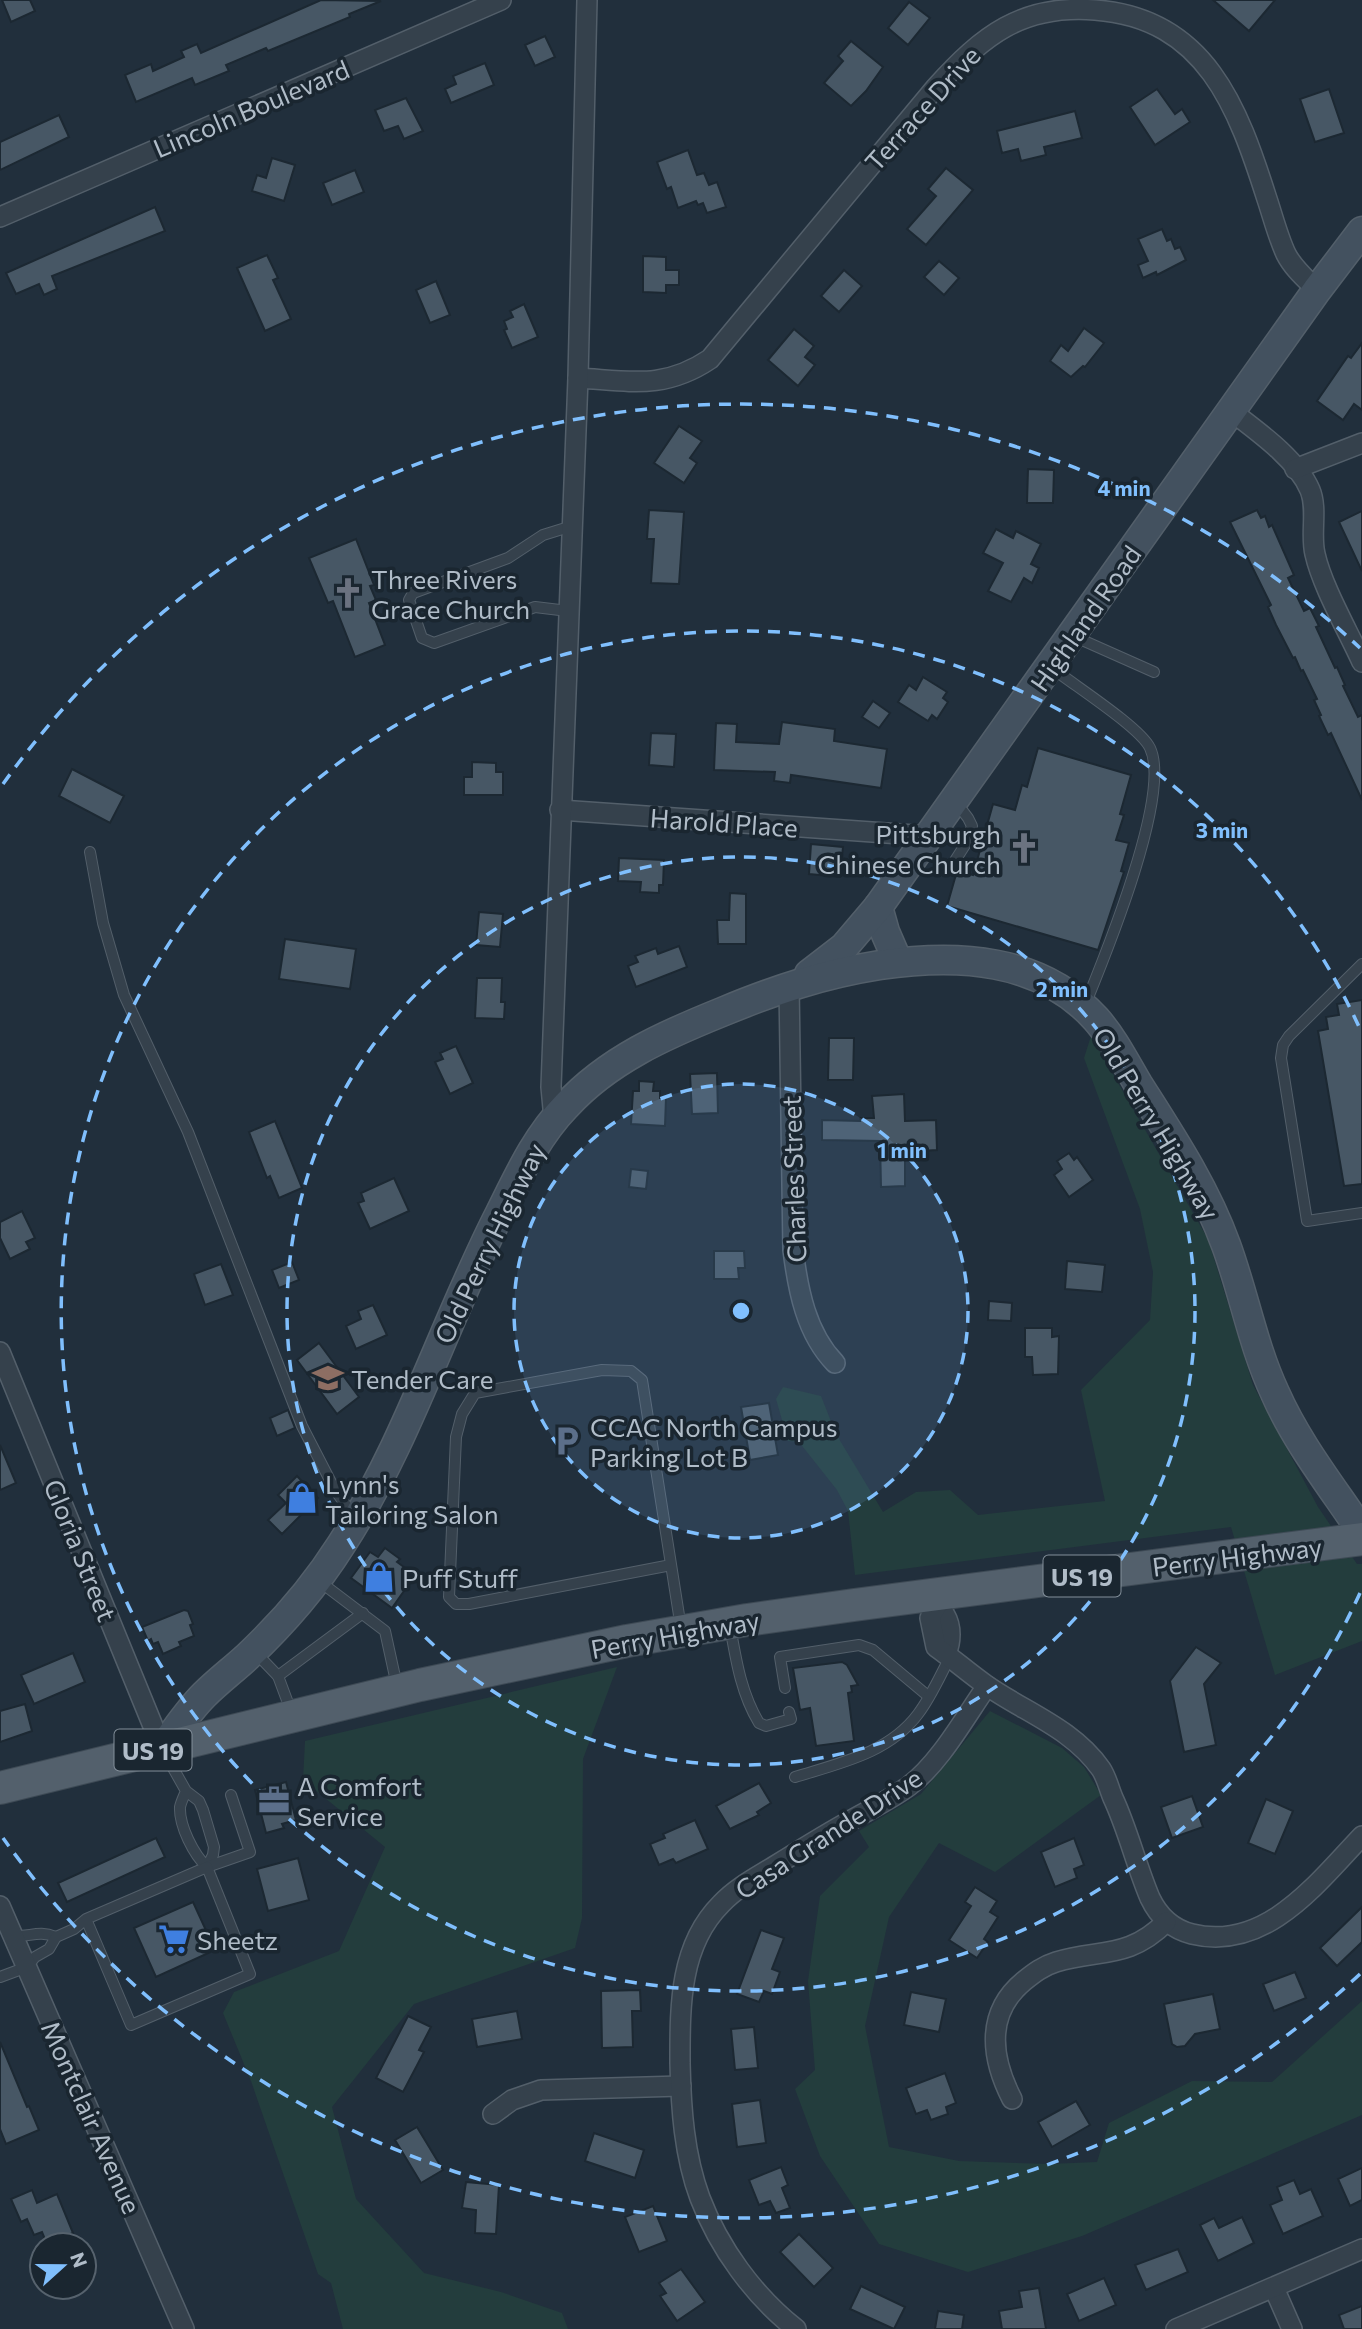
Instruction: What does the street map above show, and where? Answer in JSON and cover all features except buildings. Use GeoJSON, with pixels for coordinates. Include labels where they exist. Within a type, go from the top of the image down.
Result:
{"type":"FeatureCollection","features":[{"type":"Feature","properties":{"kind":"main road","name":"Perry Highway"},"geometry":{"type":"LineString","coordinates":[[0,1788],[398,1690],[682,1631],[730,1623],[936,1600],[1362,1539]]}},
{"type":"Feature","properties":{"kind":"street","name":"Lincoln Boulevard"},"geometry":{"type":"LineString","coordinates":[[0,216],[501,0]]}},
{"type":"Feature","properties":{"kind":"street"},"geometry":{"type":"LineString","coordinates":[[561,1112],[551,1087],[578,378],[587,0]]}},
{"type":"Feature","properties":{"kind":"street","name":"Terrace Drive"},"geometry":{"type":"LineString","coordinates":[[578,378],[659,382],[693,371],[710,359],[964,56],[978,43],[1010,23],[1065,10],[1120,12],[1140,19],[1176,38],[1209,68],[1222,86],[1243,128],[1287,256],[1317,290]]}},
{"type":"Feature","properties":{"kind":"street","name":"Highland Road"},"geometry":{"type":"LineString","coordinates":[[789,985],[831,959],[878,907],[1317,290],[1362,231]]}},
{"type":"Feature","properties":{"kind":"street"},"geometry":{"type":"LineString","coordinates":[[1231,411],[1270,442],[1295,469],[1312,494],[1312,533],[1318,565],[1362,662]]}},
{"type":"Feature","properties":{"kind":"street"},"geometry":{"type":"LineString","coordinates":[[1295,469],[1361,442]]}},
{"type":"Feature","properties":{"kind":"street","name":"Harold Place"},"geometry":{"type":"LineString","coordinates":[[560,810],[929,836]]}},
{"type":"Feature","properties":{"kind":"street"},"geometry":{"type":"LineString","coordinates":[[878,907],[898,962]]}},
{"type":"Feature","properties":{"kind":"street","name":"Old Perry Highway"},"geometry":{"type":"LineString","coordinates":[[162,1748],[202,1697],[254,1650],[295,1606],[317,1580],[357,1520],[388,1461],[491,1230],[530,1154],[561,1112],[595,1080],[639,1049],[662,1037],[789,985],[825,975],[898,962],[971,960],[1009,967],[1045,981],[1084,1007],[1108,1035],[1192,1171],[1227,1247],[1264,1366],[1282,1409],[1362,1532]]}},
{"type":"Feature","properties":{"kind":"street","name":"Charles Street"},"geometry":{"type":"LineString","coordinates":[[789,985],[795,1272],[808,1319],[826,1354],[835,1363]]}},
{"type":"Feature","properties":{"kind":"street","name":"Gloria Street"},"geometry":{"type":"LineString","coordinates":[[0,1352],[162,1748]]}},
{"type":"Feature","properties":{"kind":"street"},"geometry":{"type":"LineString","coordinates":[[936,1600],[946,1616],[951,1642],[948,1655],[987,1686],[1064,1731],[1086,1751],[1103,1772],[1150,1898],[1166,1922],[1183,1931],[1203,1936],[1231,1936],[1256,1930],[1271,1922],[1303,1896],[1362,1836]]}},
{"type":"Feature","properties":{"kind":"street","name":"Casa Grande Drive"},"geometry":{"type":"LineString","coordinates":[[796,2329],[760,2294],[732,2259],[713,2226],[693,2174],[684,2130],[681,2087],[682,1991],[693,1948],[710,1917],[747,1883],[912,1784],[934,1761],[987,1686]]}},
{"type":"Feature","properties":{"kind":"street","name":"Montclair Avenue"},"geometry":{"type":"LineString","coordinates":[[0,1906],[184,2329]]}},
{"type":"Feature","properties":{"kind":"street"},"geometry":{"type":"LineString","coordinates":[[1012,2099],[1004,2083],[995,2039],[997,2018],[1006,1999],[1037,1970],[1055,1962],[1096,1956],[1134,1946],[1153,1935],[1166,1922]]}},
{"type":"Feature","properties":{"kind":"street"},"geometry":{"type":"LineString","coordinates":[[493,2114],[512,2100],[541,2090],[681,2087]]}},
{"type":"Feature","properties":{"kind":"street"},"geometry":{"type":"LineString","coordinates":[[1176,2329],[1362,2249]]}},
{"type":"Feature","properties":{"kind":"street"},"geometry":{"type":"LineString","coordinates":[[1274,2288],[1292,2329]]}},
{"type":"Feature","properties":{"kind":"lane"},"geometry":{"type":"LineString","coordinates":[[568,611],[535,607],[434,643],[422,638],[409,600],[413,593],[508,558],[543,535],[572,526]]}},
{"type":"Feature","properties":{"kind":"lane"},"geometry":{"type":"LineString","coordinates":[[1073,636],[1154,672]]}},
{"type":"Feature","properties":{"kind":"lane"},"geometry":{"type":"LineString","coordinates":[[1050,667],[1125,722],[1149,746],[1155,761],[1154,797],[1137,859],[1119,920],[1084,1007]]}},
{"type":"Feature","properties":{"kind":"lane"},"geometry":{"type":"LineString","coordinates":[[949,870],[965,845],[972,826],[955,800]]}},
{"type":"Feature","properties":{"kind":"lane"},"geometry":{"type":"LineString","coordinates":[[90,852],[103,923],[124,995],[188,1132],[302,1426],[335,1490],[357,1520]]}},
{"type":"Feature","properties":{"kind":"lane"},"geometry":{"type":"LineString","coordinates":[[1362,964],[1289,1036],[1283,1045],[1281,1058],[1307,1221],[1362,1213]]}},
{"type":"Feature","properties":{"kind":"lane"},"geometry":{"type":"LineString","coordinates":[[671,1565],[469,1604],[456,1604],[449,1597],[456,1437],[462,1414],[475,1393],[602,1370],[631,1371],[642,1380],[682,1631]]}},
{"type":"Feature","properties":{"kind":"lane"},"geometry":{"type":"LineString","coordinates":[[317,1580],[385,1631],[398,1690]]}},
{"type":"Feature","properties":{"kind":"lane"},"geometry":{"type":"LineString","coordinates":[[278,1676],[363,1614]]}},
{"type":"Feature","properties":{"kind":"lane"},"geometry":{"type":"LineString","coordinates":[[730,1623],[739,1675],[748,1704],[759,1723],[766,1726],[791,1719],[789,1712]]}},
{"type":"Feature","properties":{"kind":"lane"},"geometry":{"type":"LineString","coordinates":[[785,1688],[780,1657],[859,1645],[873,1650],[928,1696]]}},
{"type":"Feature","properties":{"kind":"lane"},"geometry":{"type":"LineString","coordinates":[[254,1650],[278,1676],[293,1716]]}},
{"type":"Feature","properties":{"kind":"lane"},"geometry":{"type":"LineString","coordinates":[[795,1777],[848,1761],[886,1744],[902,1733],[920,1712],[948,1655]]}},
{"type":"Feature","properties":{"kind":"lane"},"geometry":{"type":"LineString","coordinates":[[162,1748],[186,1791],[199,1801],[214,1847],[207,1867]]}},
{"type":"Feature","properties":{"kind":"lane"},"geometry":{"type":"LineString","coordinates":[[86,1919],[131,2025],[250,1974],[207,1867],[193,1853],[181,1816],[180,1805],[186,1791]]}},
{"type":"Feature","properties":{"kind":"lane"},"geometry":{"type":"LineString","coordinates":[[0,1978],[27,1967],[35,1957],[49,1949],[56,1937],[74,1929],[86,1919],[207,1867],[250,1852],[231,1795]]}},
{"type":"Feature","properties":{"kind":"lane"},"geometry":{"type":"LineString","coordinates":[[13,1936],[27,1937],[42,1932],[56,1937]]}},
{"type":"Feature","properties":{"kind":"green space"},"geometry":{"type":"Polygon","coordinates":[[[1091,1036],[1208,1239],[1253,1385],[1318,1507],[1357,1564],[1362,1564],[1362,1641],[1275,1675],[1231,1527],[855,1575],[848,1511],[837,1490],[799,1442],[788,1441],[776,1399],[783,1387],[821,1396],[836,1434],[883,1512],[916,1492],[950,1490],[978,1515],[1105,1501],[1081,1390],[1150,1320],[1153,1272],[1140,1209],[1084,1058],[1091,1036]]]}},
{"type":"Feature","properties":{"kind":"green space"},"geometry":{"type":"Polygon","coordinates":[[[617,1667],[583,1759],[582,1918],[575,1948],[414,2004],[332,2107],[356,2199],[424,2273],[501,2292],[562,2313],[568,2329],[343,2329],[331,2283],[318,2274],[251,2081],[223,2013],[234,1992],[339,1951],[385,1847],[303,1780],[305,1741],[617,1667]]]}},
{"type":"Feature","properties":{"kind":"green space"},"geometry":{"type":"Polygon","coordinates":[[[990,1711],[1062,1748],[1084,1767],[1101,1795],[995,1872],[939,1843],[889,1917],[865,2026],[889,2147],[959,2161],[1050,2164],[1097,2162],[1109,2123],[1192,2081],[1272,2082],[1362,2001],[1362,2115],[1082,2236],[968,2272],[879,2244],[820,2156],[795,2089],[815,2070],[808,1981],[820,1896],[869,1847],[859,1831],[921,1794],[990,1711]]]}},
{"type":"Feature","properties":{"kind":"place","name":"Three Rivers Grace Church"},"geometry":{"type":"Point","coordinates":[348,593]}},
{"type":"Feature","properties":{"kind":"place","name":"Pittsburgh Chinese Church"},"geometry":{"type":"Point","coordinates":[1024,848]}},
{"type":"Feature","properties":{"kind":"place","name":"Tender Care"},"geometry":{"type":"Point","coordinates":[328,1378]}},
{"type":"Feature","properties":{"kind":"place","name":"CCAC North Campus Parking Lot B"},"geometry":{"type":"Point","coordinates":[567,1441]}},
{"type":"Feature","properties":{"kind":"place","name":"Lynn's Tailoring Salon"},"geometry":{"type":"Point","coordinates":[302,1498]}},
{"type":"Feature","properties":{"kind":"place","name":"Puff Stuff"},"geometry":{"type":"Point","coordinates":[379,1577]}},
{"type":"Feature","properties":{"kind":"place","name":"A Comfort Service"},"geometry":{"type":"Point","coordinates":[274,1800]}},
{"type":"Feature","properties":{"kind":"place","name":"Sheetz"},"geometry":{"type":"Point","coordinates":[174,1939]}}]}
